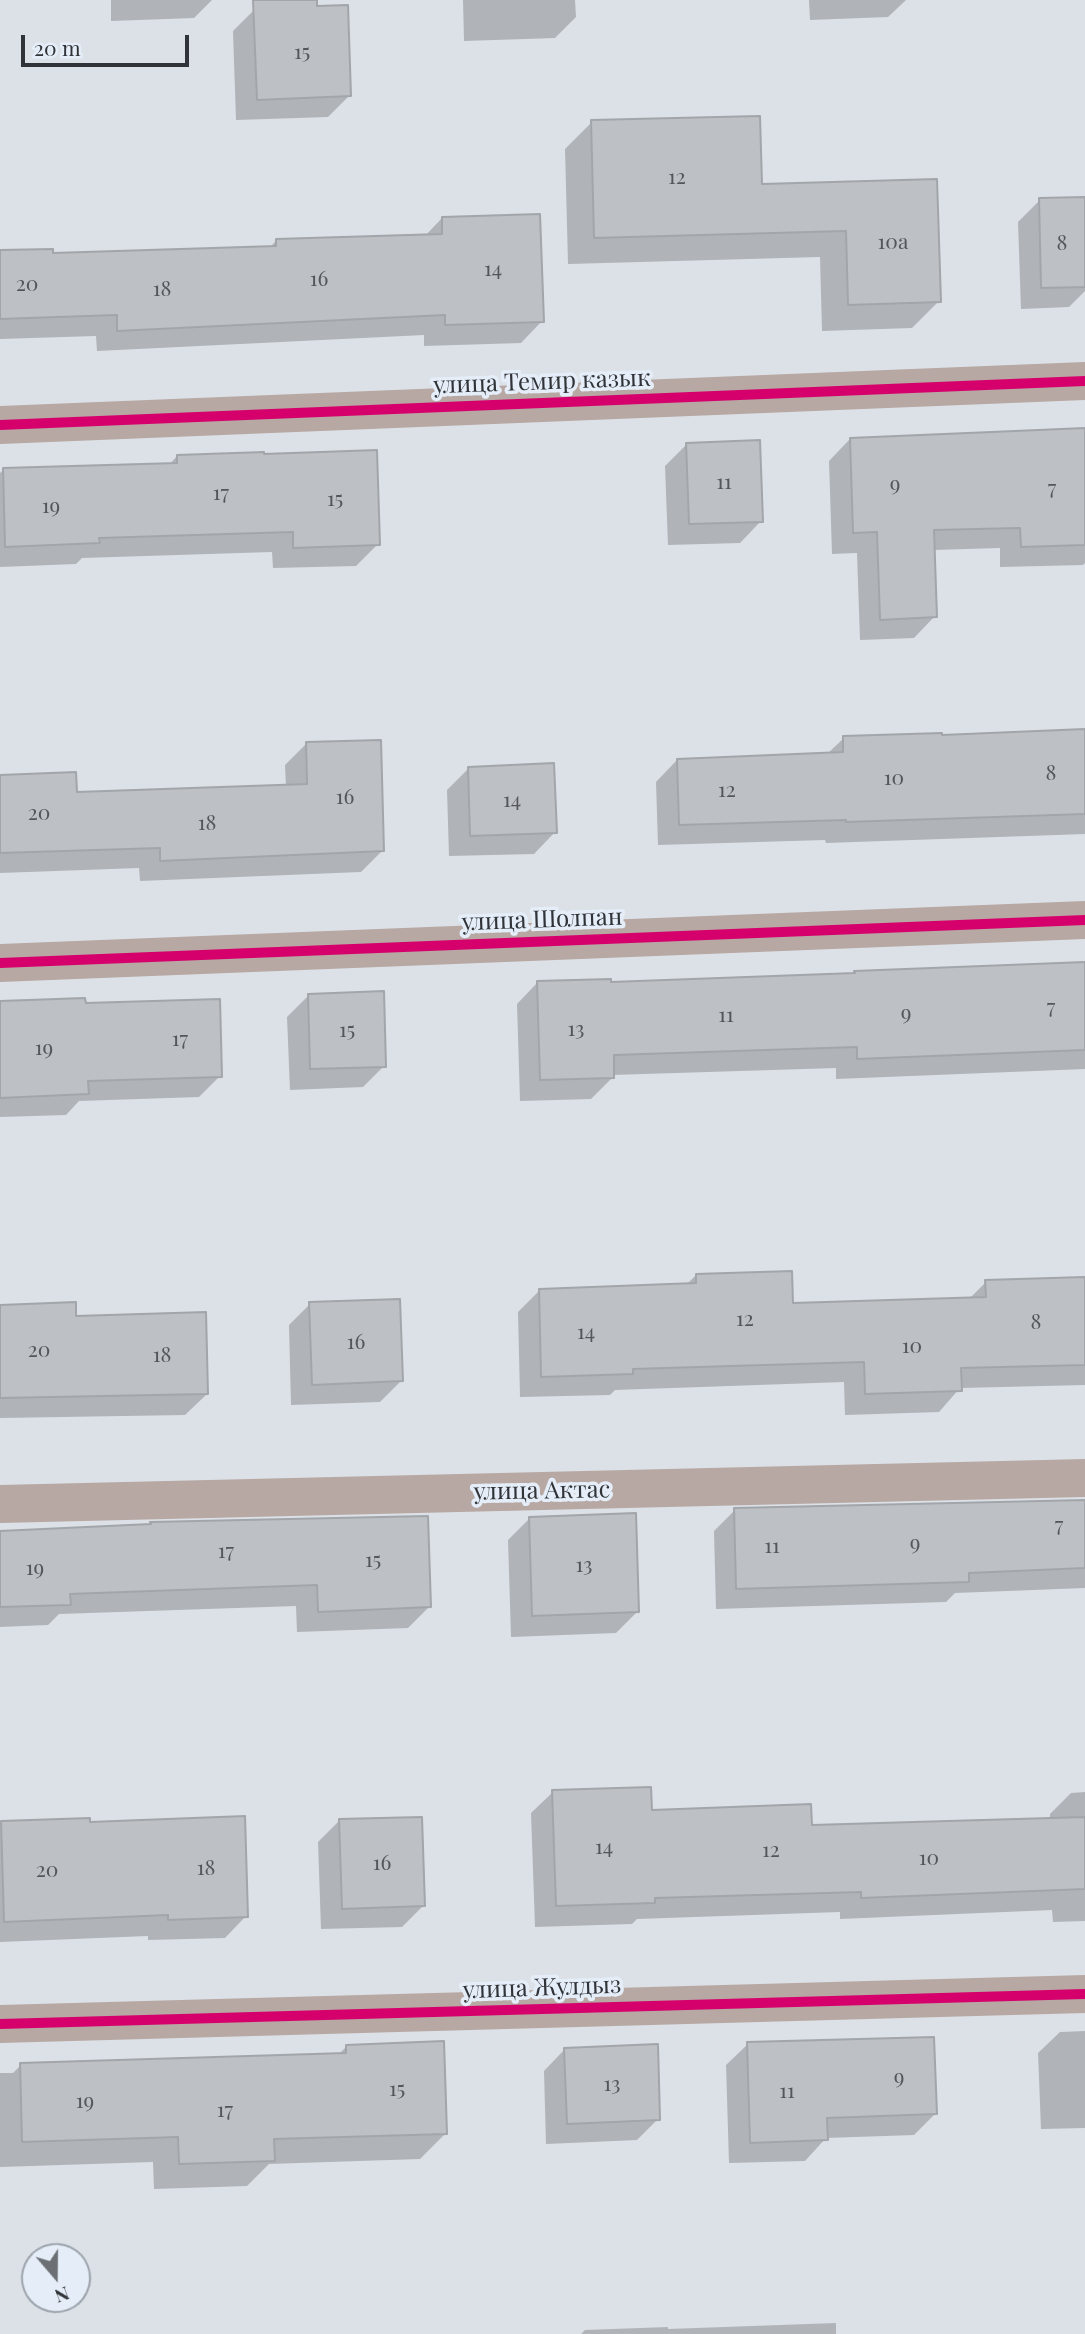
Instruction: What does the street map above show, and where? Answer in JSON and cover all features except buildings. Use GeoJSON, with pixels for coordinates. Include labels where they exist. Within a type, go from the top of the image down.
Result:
{"type":"FeatureCollection","features":[{"type":"Feature","properties":{"kind":"street","name":"улица Темир казык"},"geometry":{"type":"LineString","coordinates":[[0,425],[1085,381]]}},
{"type":"Feature","properties":{"kind":"street","name":"улица Шолпан"},"geometry":{"type":"LineString","coordinates":[[0,963],[1085,920]]}},
{"type":"Feature","properties":{"kind":"street","name":"улица Актас"},"geometry":{"type":"LineString","coordinates":[[0,1504],[1085,1478]]}},
{"type":"Feature","properties":{"kind":"street","name":"улица Жулдыз"},"geometry":{"type":"LineString","coordinates":[[0,2024],[1085,1994]]}},
{"type":"Feature","properties":{"kind":"cycle path"},"geometry":{"type":"LineString","coordinates":[[0,425],[1085,381]]}},
{"type":"Feature","properties":{"kind":"cycle path"},"geometry":{"type":"LineString","coordinates":[[0,963],[1085,920]]}},
{"type":"Feature","properties":{"kind":"cycle path"},"geometry":{"type":"LineString","coordinates":[[0,2024],[1085,1994]]}}]}
